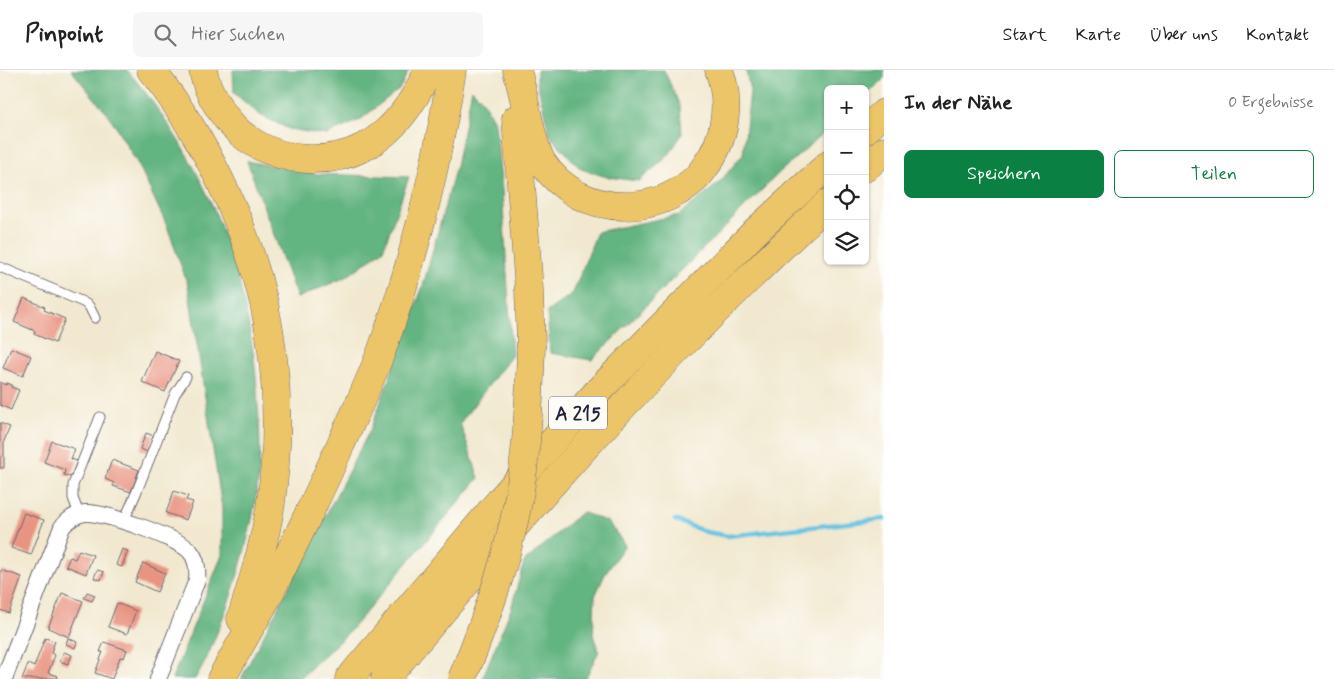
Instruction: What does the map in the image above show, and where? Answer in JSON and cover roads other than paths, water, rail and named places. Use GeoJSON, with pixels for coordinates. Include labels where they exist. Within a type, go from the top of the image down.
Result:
{"type":"FeatureCollection","features":[{"type":"Feature","properties":{"kind":"highway"},"geometry":{"type":"LineString","coordinates":[[151,70],[186,118],[209,158],[228,198],[253,266],[264,303],[272,355],[277,408],[271,502],[265,538],[250,592],[222,677]]}},
{"type":"Feature","properties":{"kind":"highway"},"geometry":{"type":"LineString","coordinates":[[203,70],[203,75],[214,100],[228,121],[246,138],[267,150],[285,156],[324,159],[345,155],[364,147],[379,137],[406,111],[429,70]]}},
{"type":"Feature","properties":{"kind":"highway"},"geometry":{"type":"LineString","coordinates":[[222,677],[266,599],[317,497],[358,408],[380,354],[409,269],[427,201],[434,173],[452,70]]}},
{"type":"Feature","properties":{"kind":"highway"},"geometry":{"type":"LineString","coordinates":[[462,679],[493,596],[507,549],[523,471],[529,406],[531,345],[529,290],[513,70]]}},
{"type":"Feature","properties":{"kind":"highway"},"geometry":{"type":"LineString","coordinates":[[517,70],[535,146],[542,162],[552,175],[562,184],[590,200],[628,207],[649,204],[680,191],[696,179],[709,161],[718,146],[724,130],[726,115],[723,81],[719,70]]}},
{"type":"Feature","properties":{"kind":"highway"},"geometry":{"type":"LineString","coordinates":[[869,126],[884,113]]}},
{"type":"Feature","properties":{"kind":"highway"},"geometry":{"type":"LineString","coordinates":[[869,164],[884,151]]}},
{"type":"Feature","properties":{"kind":"highway","name":"A 215"},"geometry":{"type":"LineString","coordinates":[[349,679],[502,498],[599,390],[756,230],[824,169]]}},
{"type":"Feature","properties":{"kind":"highway","name":"A 215"},"geometry":{"type":"LineString","coordinates":[[385,679],[466,582],[610,420],[725,302],[824,207]]}},
{"type":"Feature","properties":{"kind":"street"},"geometry":{"type":"LineString","coordinates":[[4,679],[62,527],[79,514],[94,513],[124,521],[184,547],[190,552],[196,564],[197,580],[158,679]]}},
{"type":"Feature","properties":{"kind":"lane"},"geometry":{"type":"LineString","coordinates":[[0,267],[83,302],[89,306],[95,318]]}},
{"type":"Feature","properties":{"kind":"lane"},"geometry":{"type":"LineString","coordinates":[[124,521],[138,491],[175,394],[186,377]]}},
{"type":"Feature","properties":{"kind":"lane"},"geometry":{"type":"LineString","coordinates":[[79,514],[73,498],[73,486],[100,417]]}},
{"type":"Feature","properties":{"kind":"waterway"},"geometry":{"type":"LineString","coordinates":[[675,520],[706,532],[728,536],[884,519]]}}]}
